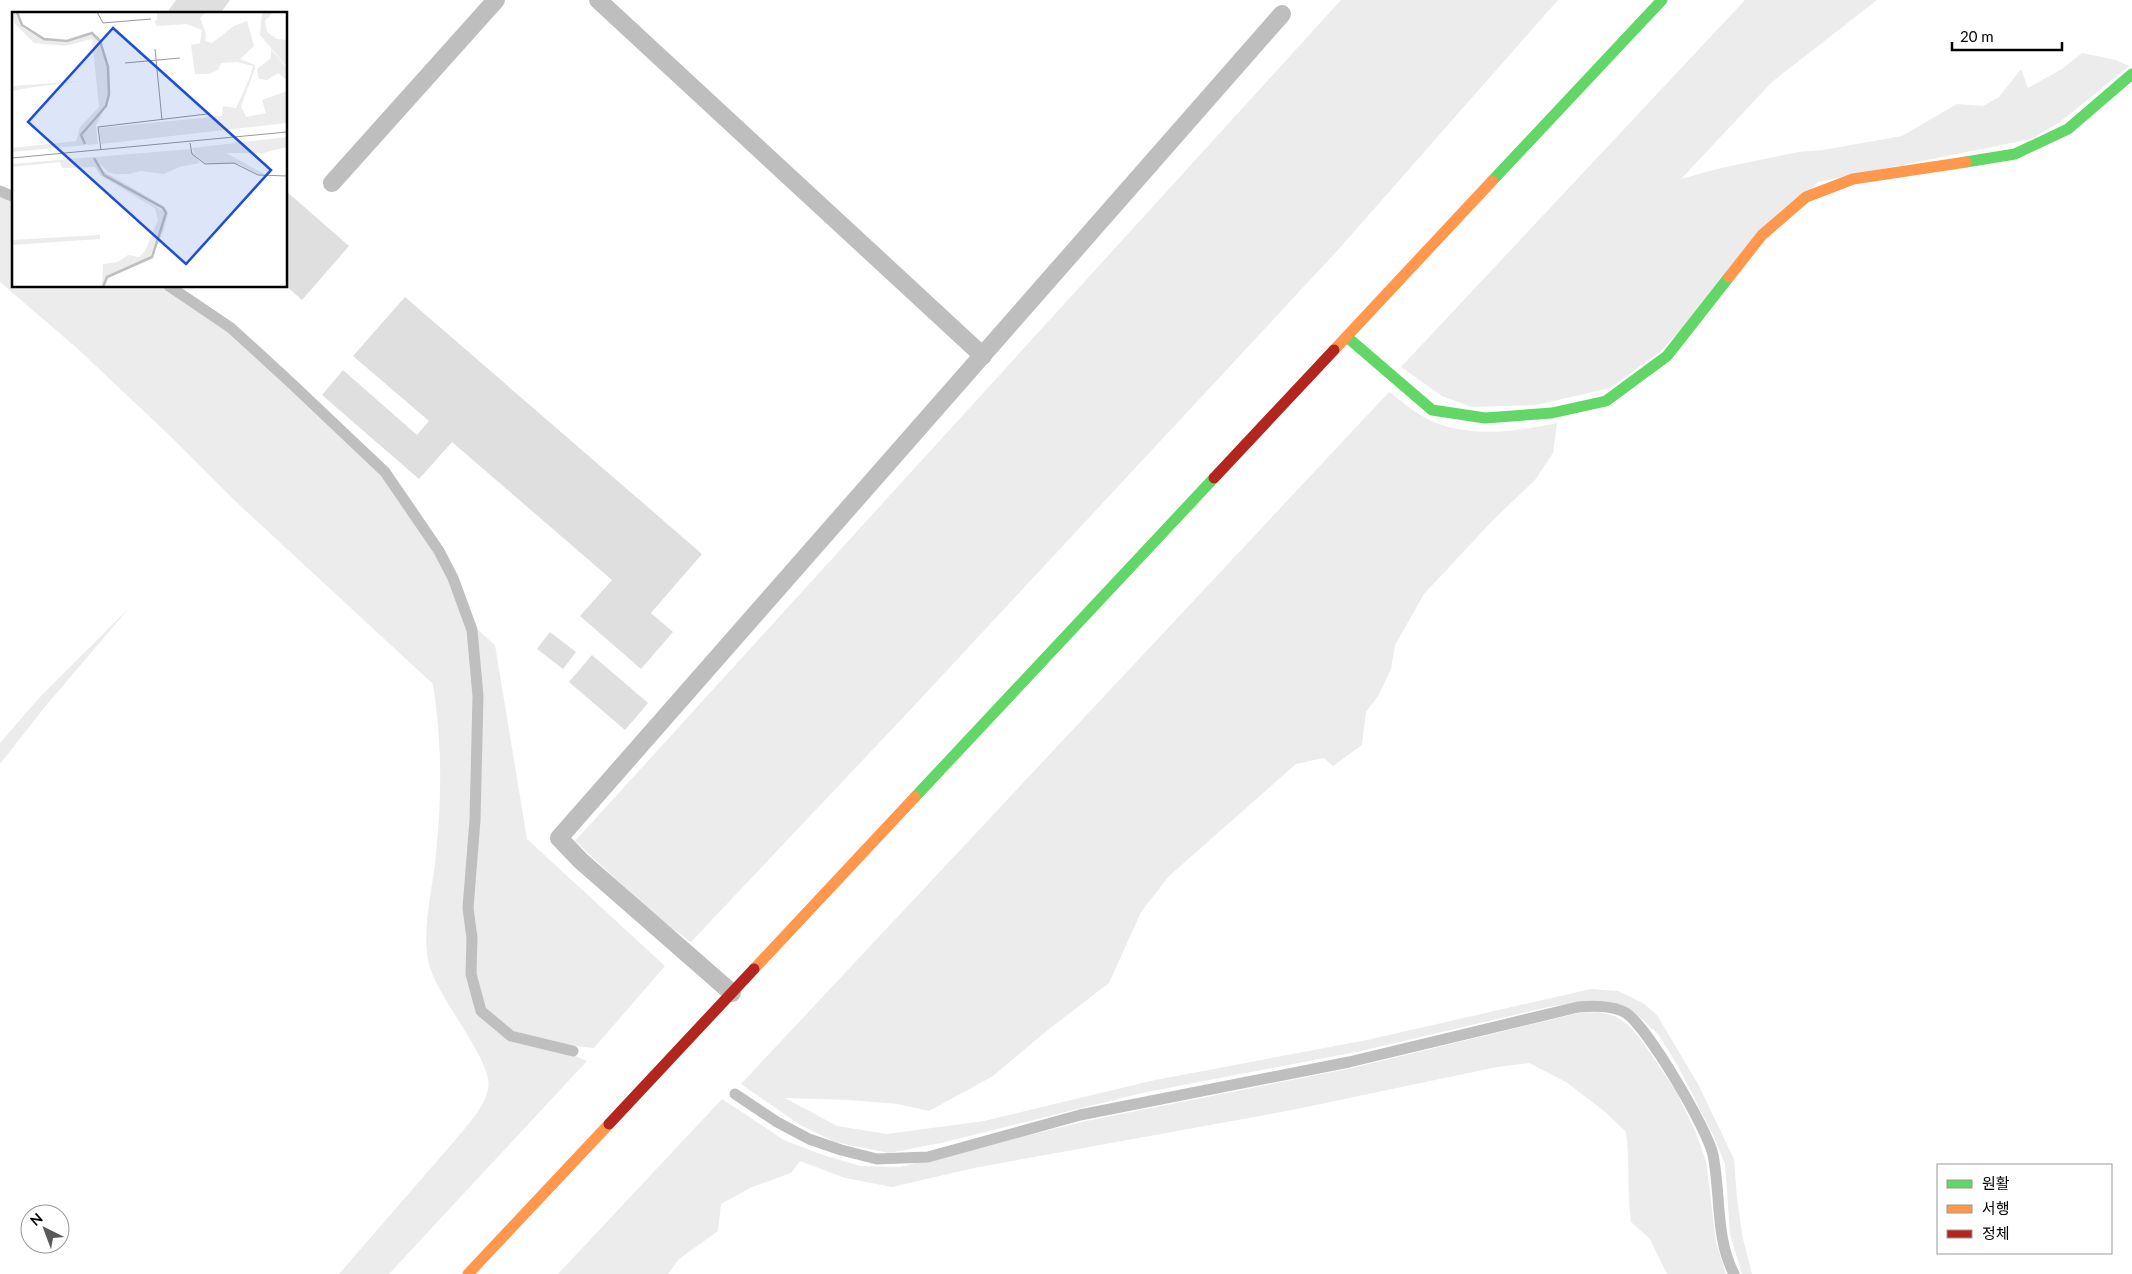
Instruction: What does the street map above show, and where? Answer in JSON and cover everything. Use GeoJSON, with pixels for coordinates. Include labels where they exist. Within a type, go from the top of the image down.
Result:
{"type":"FeatureCollection","features":[{"type":"Feature","properties":{"kind":"main road"},"geometry":{"type":"LineString","coordinates":[[468,1274],[1662,0]]}},
{"type":"Feature","properties":{"kind":"main road"},"geometry":{"type":"LineString","coordinates":[[1347,338],[1432,410],[1485,418],[1552,413],[1606,401],[1667,356],[1762,235],[1806,197],[1853,179],[2015,154],[2068,129],[2132,74]]}},
{"type":"Feature","properties":{"kind":"lane"},"geometry":{"type":"LineString","coordinates":[[332,183],[496,0]]}},
{"type":"Feature","properties":{"kind":"lane"},"geometry":{"type":"LineString","coordinates":[[598,0],[983,356]]}},
{"type":"Feature","properties":{"kind":"lane"},"geometry":{"type":"LineString","coordinates":[[732,993],[581,861],[559,838],[1282,14]]}},
{"type":"Feature","properties":{"kind":"shaded area"},"geometry":{"type":"Polygon","coordinates":[[[1341,0],[1558,0],[1337,251],[912,708],[691,942],[660,920],[575,841],[1341,0]]]}},
{"type":"Feature","properties":{"kind":"shaded area"},"geometry":{"type":"Polygon","coordinates":[[[1745,0],[1877,0],[1772,82],[1681,179],[1721,168],[1798,152],[1823,150],[1902,136],[1957,104],[1983,106],[1999,97],[2021,69],[2028,88],[2062,69],[2082,53],[2116,60],[2129,66],[2060,122],[2031,139],[1818,182],[1661,351],[1610,388],[1536,405],[1472,407],[1442,396],[1401,367],[1745,0]]]}},
{"type":"Feature","properties":{"kind":"shaded area"},"geometry":{"type":"Polygon","coordinates":[[[0,195],[12,201],[12,288],[166,288],[228,331],[288,384],[382,475],[435,553],[449,580],[467,630],[474,696],[471,821],[463,909],[468,939],[467,975],[477,1014],[509,1040],[573,1055],[587,1061],[389,1274],[339,1274],[463,1131],[481,1106],[488,1089],[488,1077],[482,1062],[441,991],[428,960],[426,947],[427,920],[436,854],[440,790],[438,727],[433,684],[234,500],[169,435],[79,350],[0,282],[0,195]]]}},
{"type":"Feature","properties":{"kind":"shaded area"},"geometry":{"type":"Polygon","coordinates":[[[1389,392],[1424,417],[1439,424],[1455,428],[1489,432],[1524,429],[1557,423],[1553,453],[1535,480],[1494,519],[1424,594],[1395,645],[1391,669],[1378,696],[1366,712],[1362,745],[1333,766],[1324,758],[1296,764],[1169,876],[1141,912],[1109,983],[1049,1029],[993,1076],[929,1111],[898,1104],[785,1098],[837,1126],[887,1134],[984,1121],[1155,1080],[1367,1040],[1591,989],[1618,991],[1643,1003],[1657,1015],[1698,1084],[1734,1159],[1743,1239],[1752,1274],[1742,1274],[1730,1234],[1725,1164],[1715,1139],[1678,1066],[1658,1034],[1642,1019],[1625,1007],[1604,1002],[1584,1002],[1548,1007],[1361,1051],[1142,1093],[941,1143],[889,1153],[835,1142],[800,1125],[741,1084],[1389,392]]]}},
{"type":"Feature","properties":{"kind":"shaded area"},"geometry":{"type":"Polygon","coordinates":[[[129,608],[44,708],[0,764],[0,743],[39,698],[129,608]]]}},
{"type":"Feature","properties":{"kind":"shaded area"},"geometry":{"type":"Polygon","coordinates":[[[476,628],[495,645],[527,839],[665,966],[594,1048],[575,1046],[513,1031],[485,1009],[476,973],[477,938],[472,908],[480,821],[483,695],[476,628]]]}},
{"type":"Feature","properties":{"kind":"shaded area"},"geometry":{"type":"Polygon","coordinates":[[[1598,1012],[1615,1016],[1628,1025],[1639,1037],[1676,1091],[1696,1133],[1706,1161],[1716,1242],[1726,1274],[1667,1274],[1650,1239],[1631,1222],[1626,1132],[1604,1111],[1566,1082],[1529,1063],[1497,1067],[1292,1110],[974,1168],[892,1187],[845,1178],[800,1161],[791,1173],[752,1187],[721,1204],[718,1231],[679,1259],[668,1274],[558,1274],[722,1099],[784,1140],[820,1154],[860,1166],[900,1167],[1086,1121],[1352,1068],[1578,1013],[1598,1012]]]}},
{"type":"Feature","properties":{"kind":"building"},"geometry":{"type":"Polygon","coordinates":[[[176,0],[230,0],[221,12],[167,12],[176,0]]]}},
{"type":"Feature","properties":{"kind":"building"},"geometry":{"type":"Polygon","coordinates":[[[288,193],[349,246],[302,300],[288,288],[288,193]]]}},
{"type":"Feature","properties":{"kind":"building"},"geometry":{"type":"Polygon","coordinates":[[[405,297],[702,554],[651,613],[673,632],[641,669],[580,616],[612,580],[452,442],[419,479],[322,395],[343,370],[417,435],[429,421],[353,356],[405,297]]]}},
{"type":"Feature","properties":{"kind":"building"},"geometry":{"type":"Polygon","coordinates":[[[550,632],[576,652],[563,669],[537,649],[550,632]]]}},
{"type":"Feature","properties":{"kind":"building"},"geometry":{"type":"Polygon","coordinates":[[[592,655],[648,703],[625,730],[569,682],[592,655]]]}},
{"type":"Feature","properties":{"kind":"waterway"},"geometry":{"type":"LineString","coordinates":[[0,191],[12,196]]}},
{"type":"Feature","properties":{"kind":"waterway"},"geometry":{"type":"LineString","coordinates":[[172,288],[231,328],[385,472],[439,551],[453,578],[472,630],[478,696],[475,820],[468,908],[472,938],[471,974],[481,1011],[511,1036],[573,1051]]}},
{"type":"Feature","properties":{"kind":"waterway"},"geometry":{"type":"LineString","coordinates":[[735,1094],[777,1122],[809,1139],[841,1150],[877,1159],[928,1157],[1080,1115],[1349,1062],[1578,1007],[1609,1007],[1621,1010],[1636,1022],[1662,1057],[1700,1124],[1713,1155],[1721,1230],[1728,1260],[1734,1274]]}},
{"type":"Feature","properties":{"kind":"traffic: fast"},"geometry":{"type":"LineString","coordinates":[[1492,181],[1662,0]]}},
{"type":"Feature","properties":{"kind":"traffic: fast"},"geometry":{"type":"LineString","coordinates":[[1966,162],[2015,154],[2068,129],[2132,74]]}},
{"type":"Feature","properties":{"kind":"traffic: fast"},"geometry":{"type":"LineString","coordinates":[[1347,337],[1432,410],[1485,418],[1552,413],[1606,401],[1667,356],[1729,277]]}},
{"type":"Feature","properties":{"kind":"traffic: fast"},"geometry":{"type":"LineString","coordinates":[[915,797],[1214,478]]}},
{"type":"Feature","properties":{"kind":"traffic: slow"},"geometry":{"type":"LineString","coordinates":[[1729,277],[1762,235],[1806,197],[1853,179],[1966,162]]}},
{"type":"Feature","properties":{"kind":"traffic: slow"},"geometry":{"type":"LineString","coordinates":[[1334,350],[1492,181]]}},
{"type":"Feature","properties":{"kind":"traffic: slow"},"geometry":{"type":"LineString","coordinates":[[754,969],[915,797]]}},
{"type":"Feature","properties":{"kind":"traffic: slow"},"geometry":{"type":"LineString","coordinates":[[468,1274],[609,1124]]}},
{"type":"Feature","properties":{"kind":"traffic: jam"},"geometry":{"type":"LineString","coordinates":[[1214,478],[1334,350]]}},
{"type":"Feature","properties":{"kind":"traffic: jam"},"geometry":{"type":"LineString","coordinates":[[609,1124],[754,969]]}}]}
